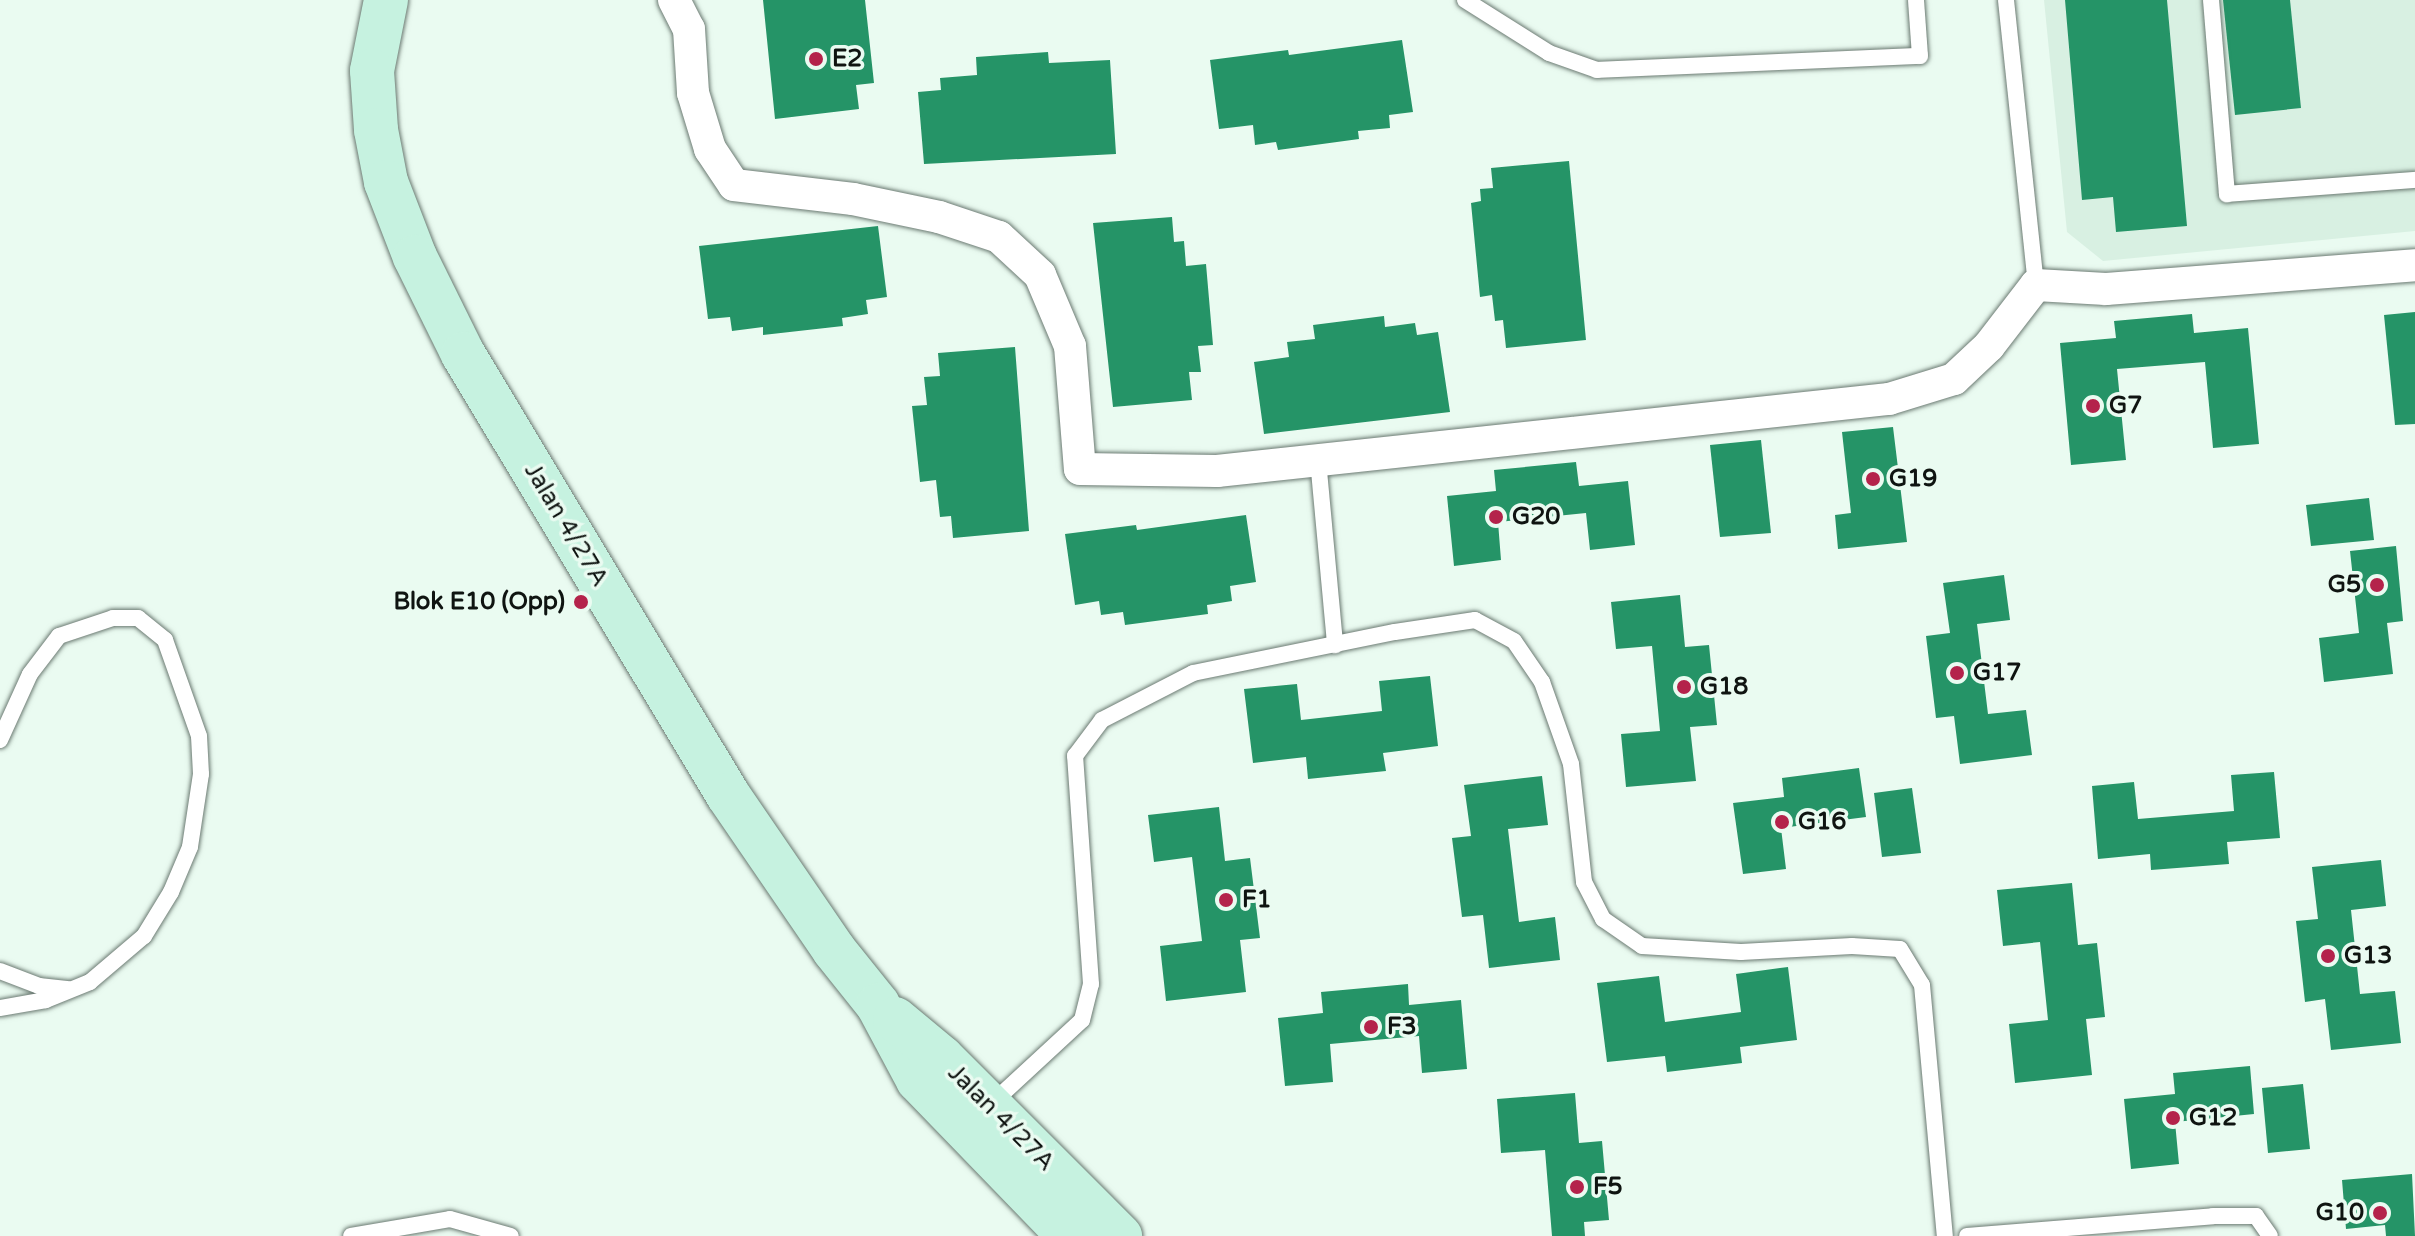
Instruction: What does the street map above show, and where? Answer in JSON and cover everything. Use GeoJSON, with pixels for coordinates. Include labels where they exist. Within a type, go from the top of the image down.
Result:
{"type":"FeatureCollection","features":[{"type":"Feature","properties":{"kind":"street","name":"Jalan 4/27A"},"geometry":{"type":"LineString","coordinates":[[386,0],[372,71],[376,130],[390,194],[437,303],[489,398],[728,795],[834,950],[878,1005],[918,1080],[1069,1236]]}},
{"type":"Feature","properties":{"kind":"street"},"geometry":{"type":"LineString","coordinates":[[674,0],[689,29],[693,93],[710,149],[734,185],[853,199],[939,217],[999,237],[1040,275],[1070,346],[1080,469],[1217,471],[1889,399],[1954,379],[1989,346],[2036,285],[2106,289],[2415,265]]}},
{"type":"Feature","properties":{"kind":"street","name":"Jalan 4/27A"},"geometry":{"type":"LineString","coordinates":[[878,1005],[942,1058],[1120,1236]]}},
{"type":"Feature","properties":{"kind":"lane"},"geometry":{"type":"LineString","coordinates":[[1465,0],[1549,53],[1597,70],[1920,56],[1916,0]]}},
{"type":"Feature","properties":{"kind":"lane"},"geometry":{"type":"LineString","coordinates":[[2006,0],[2036,285]]}},
{"type":"Feature","properties":{"kind":"lane"},"geometry":{"type":"LineString","coordinates":[[2211,0],[2227,194],[2415,180]]}},
{"type":"Feature","properties":{"kind":"lane"},"geometry":{"type":"LineString","coordinates":[[1318,460],[1335,645]]}},
{"type":"Feature","properties":{"kind":"lane"},"geometry":{"type":"LineString","coordinates":[[0,740],[30,674],[59,636],[113,618],[138,618],[165,640],[199,736],[201,774],[190,847],[171,892],[144,936],[90,982],[46,1000],[0,1008]]}},
{"type":"Feature","properties":{"kind":"lane"},"geometry":{"type":"LineString","coordinates":[[989,1106],[1082,1020],[1091,984],[1075,756],[1102,720],[1193,673],[1475,620],[1514,641],[1542,682],[1571,764],[1584,882],[1603,919],[1642,946],[1741,952],[1852,946],[1900,949],[1922,985],[1945,1236]]}},
{"type":"Feature","properties":{"kind":"lane"},"geometry":{"type":"LineString","coordinates":[[0,971],[39,986],[70,990]]}},
{"type":"Feature","properties":{"kind":"lane"},"geometry":{"type":"LineString","coordinates":[[1967,1236],[2213,1216],[2256,1216],[2270,1236]]}},
{"type":"Feature","properties":{"kind":"lane"},"geometry":{"type":"LineString","coordinates":[[351,1236],[450,1219],[511,1236]]}},
{"type":"Feature","properties":{"kind":"shaded area"},"geometry":{"type":"Polygon","coordinates":[[[2044,0],[2415,0],[2415,231],[2103,261],[2067,232],[2044,0]]]}},
{"type":"Feature","properties":{"kind":"building","name":"E2"},"geometry":{"type":"Polygon","coordinates":[[[763,0],[865,0],[874,83],[856,85],[859,109],[775,119],[763,0]]]}},
{"type":"Feature","properties":{"kind":"building"},"geometry":{"type":"Polygon","coordinates":[[[2065,0],[2167,0],[2187,226],[2116,232],[2113,197],[2082,200],[2065,0]]]}},
{"type":"Feature","properties":{"kind":"building"},"geometry":{"type":"Polygon","coordinates":[[[2223,0],[2290,0],[2301,108],[2235,115],[2223,0]]]}},
{"type":"Feature","properties":{"kind":"building"},"geometry":{"type":"Polygon","coordinates":[[[1402,40],[1413,112],[1389,115],[1390,128],[1358,131],[1359,139],[1278,150],[1276,142],[1255,145],[1253,125],[1219,129],[1210,60],[1288,50],[1289,55],[1402,40]]]}},
{"type":"Feature","properties":{"kind":"building"},"geometry":{"type":"Polygon","coordinates":[[[1048,52],[1049,63],[1110,60],[1116,154],[924,164],[918,92],[941,90],[940,78],[977,75],[976,57],[1048,52]]]}},
{"type":"Feature","properties":{"kind":"building"},"geometry":{"type":"Polygon","coordinates":[[[1569,161],[1586,340],[1506,348],[1503,320],[1495,321],[1492,295],[1480,297],[1471,203],[1481,201],[1480,189],[1493,188],[1491,168],[1569,161]]]}},
{"type":"Feature","properties":{"kind":"building"},"geometry":{"type":"Polygon","coordinates":[[[1172,217],[1174,242],[1184,241],[1186,266],[1206,264],[1213,345],[1198,346],[1201,372],[1189,372],[1192,400],[1113,407],[1093,223],[1172,217]]]}},
{"type":"Feature","properties":{"kind":"building"},"geometry":{"type":"Polygon","coordinates":[[[878,226],[887,297],[866,300],[868,314],[842,318],[843,326],[763,335],[763,327],[732,331],[730,317],[708,319],[699,246],[878,226]]]}},
{"type":"Feature","properties":{"kind":"building"},"geometry":{"type":"Polygon","coordinates":[[[2415,312],[2415,424],[2395,425],[2384,315],[2415,312]]]}},
{"type":"Feature","properties":{"kind":"building","name":"G7"},"geometry":{"type":"Polygon","coordinates":[[[2192,314],[2194,333],[2248,328],[2259,444],[2213,448],[2205,362],[2117,369],[2126,460],[2071,465],[2060,343],[2116,338],[2114,321],[2192,314]]]}},
{"type":"Feature","properties":{"kind":"building"},"geometry":{"type":"Polygon","coordinates":[[[1384,316],[1385,327],[1415,323],[1417,335],[1438,332],[1450,412],[1264,434],[1254,362],[1289,357],[1287,342],[1315,339],[1313,325],[1384,316]]]}},
{"type":"Feature","properties":{"kind":"building"},"geometry":{"type":"Polygon","coordinates":[[[1015,347],[1029,531],[953,538],[951,516],[940,517],[936,480],[920,482],[912,406],[927,405],[924,377],[940,376],[938,353],[1015,347]]]}},
{"type":"Feature","properties":{"kind":"building"},"geometry":{"type":"Polygon","coordinates":[[[1893,427],[1907,542],[1838,549],[1835,515],[1851,513],[1842,432],[1893,427]]]}},
{"type":"Feature","properties":{"kind":"building"},"geometry":{"type":"Polygon","coordinates":[[[1761,440],[1771,533],[1720,537],[1710,445],[1761,440]]]}},
{"type":"Feature","properties":{"kind":"building","name":"G20"},"geometry":{"type":"Polygon","coordinates":[[[1576,462],[1579,486],[1628,481],[1635,545],[1590,550],[1586,513],[1498,522],[1501,560],[1454,566],[1447,496],[1496,491],[1494,470],[1576,462]]]}},
{"type":"Feature","properties":{"kind":"building"},"geometry":{"type":"Polygon","coordinates":[[[2369,498],[2374,540],[2311,546],[2306,505],[2369,498]]]}},
{"type":"Feature","properties":{"kind":"building"},"geometry":{"type":"Polygon","coordinates":[[[1246,515],[1256,582],[1230,586],[1232,601],[1207,605],[1208,614],[1125,625],[1123,612],[1101,615],[1099,601],[1075,605],[1065,534],[1136,525],[1137,530],[1246,515]]]}},
{"type":"Feature","properties":{"kind":"building","name":"G5"},"geometry":{"type":"Polygon","coordinates":[[[2396,546],[2403,621],[2387,623],[2393,674],[2324,682],[2319,638],[2359,633],[2350,551],[2396,546]]]}},
{"type":"Feature","properties":{"kind":"building","name":"G17"},"geometry":{"type":"Polygon","coordinates":[[[2004,575],[2010,620],[1977,624],[1988,714],[2026,710],[2032,755],[1960,764],[1954,716],[1936,718],[1926,636],[1950,633],[1943,583],[2004,575]]]}},
{"type":"Feature","properties":{"kind":"building","name":"G18"},"geometry":{"type":"Polygon","coordinates":[[[1680,595],[1685,647],[1709,645],[1717,725],[1690,727],[1696,781],[1626,787],[1621,734],[1660,731],[1652,646],[1616,649],[1611,602],[1680,595]]]}},
{"type":"Feature","properties":{"kind":"building"},"geometry":{"type":"Polygon","coordinates":[[[1430,676],[1438,746],[1383,753],[1386,771],[1308,779],[1306,757],[1253,763],[1244,689],[1297,684],[1301,720],[1382,711],[1379,681],[1430,676]]]}},
{"type":"Feature","properties":{"kind":"building","name":"G16"},"geometry":{"type":"Polygon","coordinates":[[[1859,768],[1866,817],[1781,828],[1786,869],[1743,874],[1733,803],[1784,797],[1782,778],[1859,768]]]}},
{"type":"Feature","properties":{"kind":"building"},"geometry":{"type":"Polygon","coordinates":[[[2274,772],[2280,838],[2227,842],[2229,864],[2151,870],[2150,854],[2098,859],[2092,786],[2134,782],[2138,819],[2234,811],[2231,775],[2274,772]]]}},
{"type":"Feature","properties":{"kind":"building"},"geometry":{"type":"Polygon","coordinates":[[[1542,776],[1548,825],[1508,829],[1519,922],[1555,917],[1560,960],[1489,968],[1483,915],[1462,917],[1452,838],[1471,836],[1464,785],[1542,776]]]}},
{"type":"Feature","properties":{"kind":"building"},"geometry":{"type":"Polygon","coordinates":[[[1912,788],[1921,853],[1882,857],[1874,793],[1912,788]]]}},
{"type":"Feature","properties":{"kind":"building","name":"F1"},"geometry":{"type":"Polygon","coordinates":[[[1219,807],[1225,861],[1250,858],[1260,938],[1240,940],[1246,992],[1166,1001],[1160,946],[1202,941],[1192,857],[1154,862],[1148,815],[1219,807]]]}},
{"type":"Feature","properties":{"kind":"building","name":"G13"},"geometry":{"type":"Polygon","coordinates":[[[2381,860],[2386,906],[2351,910],[2360,994],[2395,991],[2401,1043],[2331,1050],[2325,999],[2305,1002],[2296,921],[2318,919],[2312,867],[2381,860]]]}},
{"type":"Feature","properties":{"kind":"building"},"geometry":{"type":"Polygon","coordinates":[[[2072,883],[2078,945],[2097,943],[2105,1017],[2086,1019],[2092,1075],[2015,1083],[2009,1024],[2048,1020],[2040,942],[2003,946],[1997,890],[2072,883]]]}},
{"type":"Feature","properties":{"kind":"building"},"geometry":{"type":"Polygon","coordinates":[[[1788,967],[1797,1040],[1740,1047],[1742,1063],[1667,1072],[1665,1056],[1607,1062],[1597,983],[1659,976],[1665,1022],[1741,1012],[1736,974],[1788,967]]]}},
{"type":"Feature","properties":{"kind":"building","name":"F3"},"geometry":{"type":"Polygon","coordinates":[[[1408,984],[1409,1005],[1461,1000],[1467,1069],[1422,1073],[1419,1036],[1330,1044],[1333,1082],[1285,1086],[1278,1018],[1323,1013],[1321,992],[1408,984]]]}},
{"type":"Feature","properties":{"kind":"building","name":"G12"},"geometry":{"type":"Polygon","coordinates":[[[2250,1066],[2254,1114],[2175,1122],[2179,1164],[2131,1169],[2124,1099],[2175,1094],[2173,1073],[2250,1066]]]}},
{"type":"Feature","properties":{"kind":"building"},"geometry":{"type":"Polygon","coordinates":[[[2303,1084],[2310,1149],[2268,1153],[2262,1088],[2303,1084]]]}},
{"type":"Feature","properties":{"kind":"building","name":"F5"},"geometry":{"type":"Polygon","coordinates":[[[1575,1093],[1579,1143],[1602,1141],[1609,1220],[1584,1222],[1585,1236],[1552,1236],[1545,1150],[1501,1153],[1497,1099],[1575,1093]]]}},
{"type":"Feature","properties":{"kind":"building","name":"G10"},"geometry":{"type":"Polygon","coordinates":[[[2412,1174],[2415,1236],[2386,1236],[2385,1225],[2346,1229],[2342,1180],[2412,1174]]]}},
{"type":"Feature","properties":{"kind":"place","name":"E2"},"geometry":{"type":"Point","coordinates":[816,59]}},
{"type":"Feature","properties":{"kind":"place","name":"G7"},"geometry":{"type":"Point","coordinates":[2093,406]}},
{"type":"Feature","properties":{"kind":"place","name":"G19"},"geometry":{"type":"Point","coordinates":[1873,479]}},
{"type":"Feature","properties":{"kind":"place","name":"G20"},"geometry":{"type":"Point","coordinates":[1496,517]}},
{"type":"Feature","properties":{"kind":"place","name":"G5"},"geometry":{"type":"Point","coordinates":[2377,585]}},
{"type":"Feature","properties":{"kind":"place","name":"Blok E10 (Opp)"},"geometry":{"type":"Point","coordinates":[581,602]}},
{"type":"Feature","properties":{"kind":"place","name":"G17"},"geometry":{"type":"Point","coordinates":[1957,673]}},
{"type":"Feature","properties":{"kind":"place","name":"G18"},"geometry":{"type":"Point","coordinates":[1684,687]}},
{"type":"Feature","properties":{"kind":"place","name":"G16"},"geometry":{"type":"Point","coordinates":[1782,822]}},
{"type":"Feature","properties":{"kind":"place","name":"F1"},"geometry":{"type":"Point","coordinates":[1226,900]}},
{"type":"Feature","properties":{"kind":"place","name":"G13"},"geometry":{"type":"Point","coordinates":[2328,956]}},
{"type":"Feature","properties":{"kind":"place","name":"F3"},"geometry":{"type":"Point","coordinates":[1371,1027]}},
{"type":"Feature","properties":{"kind":"place","name":"G12"},"geometry":{"type":"Point","coordinates":[2173,1118]}},
{"type":"Feature","properties":{"kind":"place","name":"F5"},"geometry":{"type":"Point","coordinates":[1577,1187]}},
{"type":"Feature","properties":{"kind":"place","name":"G10"},"geometry":{"type":"Point","coordinates":[2380,1213]}}]}
